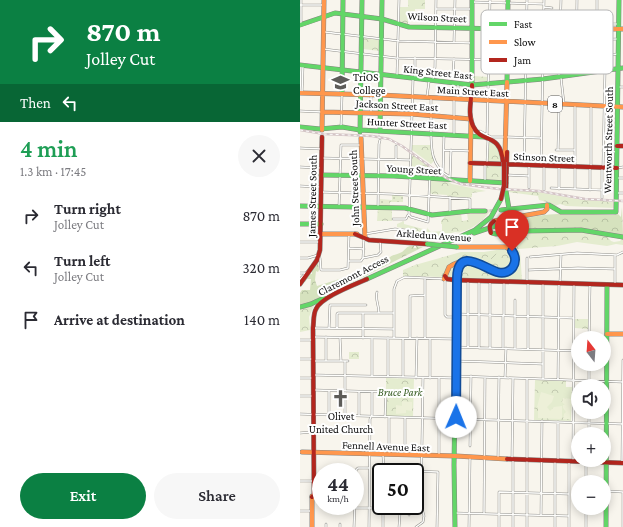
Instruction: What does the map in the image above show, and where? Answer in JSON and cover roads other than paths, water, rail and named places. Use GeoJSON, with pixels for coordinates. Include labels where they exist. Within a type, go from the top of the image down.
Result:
{"type":"FeatureCollection","features":[{"type":"Feature","properties":{"kind":"main road"},"geometry":{"type":"LineString","coordinates":[[342,94],[343,0]]}},
{"type":"Feature","properties":{"kind":"main road"},"geometry":{"type":"LineString","coordinates":[[360,131],[362,0]]}},
{"type":"Feature","properties":{"kind":"main road"},"geometry":{"type":"LineString","coordinates":[[380,132],[382,0]]}},
{"type":"Feature","properties":{"kind":"main road","name":"Wentworth Street South"},"geometry":{"type":"LineString","coordinates":[[554,208],[559,211],[567,212],[616,212],[618,39],[621,30],[618,24],[618,0]]}},
{"type":"Feature","properties":{"kind":"main road"},"geometry":{"type":"LineString","coordinates":[[470,182],[472,1]]}},
{"type":"Feature","properties":{"kind":"main road"},"geometry":{"type":"LineString","coordinates":[[322,129],[324,2]]}},
{"type":"Feature","properties":{"kind":"main road","name":"Wilson Street"},"geometry":{"type":"LineString","coordinates":[[301,25],[334,13],[382,19],[409,27],[481,29]]}},
{"type":"Feature","properties":{"kind":"main road","name":"King Street East"},"geometry":{"type":"LineString","coordinates":[[301,66],[323,67],[472,85],[583,74]]}},
{"type":"Feature","properties":{"kind":"main road","name":"King Street East"},"geometry":{"type":"LineString","coordinates":[[613,70],[623,68]]}},
{"type":"Feature","properties":{"kind":"main road"},"geometry":{"type":"LineString","coordinates":[[507,74],[505,163],[509,209]]}},
{"type":"Feature","properties":{"kind":"main road","name":"8"},"geometry":{"type":"LineString","coordinates":[[301,93],[322,94]]}},
{"type":"Feature","properties":{"kind":"main road","name":"Main Street East"},"geometry":{"type":"LineString","coordinates":[[322,94],[380,95],[456,100],[623,106]]}},
{"type":"Feature","properties":{"kind":"main road","name":"Jackson Street East"},"geometry":{"type":"LineString","coordinates":[[322,112],[412,114],[471,118]]}},
{"type":"Feature","properties":{"kind":"main road","name":"Claremont Access"},"geometry":{"type":"LineString","coordinates":[[471,118],[473,126],[477,131],[497,143],[501,148],[505,163]]}},
{"type":"Feature","properties":{"kind":"main road","name":"Hunter Street East"},"geometry":{"type":"LineString","coordinates":[[300,127],[322,129],[341,127],[360,131],[411,132],[470,136],[479,134],[488,138]]}},
{"type":"Feature","properties":{"kind":"main road","name":"Claremont Access"},"geometry":{"type":"LineString","coordinates":[[313,328],[315,311],[317,306],[323,301],[378,273],[449,242],[483,225],[493,214],[500,200],[505,163],[506,127]]}},
{"type":"Feature","properties":{"kind":"main road","name":"James Street South"},"geometry":{"type":"LineString","coordinates":[[319,256],[322,137]]}},
{"type":"Feature","properties":{"kind":"main road","name":"John Street South"},"geometry":{"type":"LineString","coordinates":[[361,141],[367,239]]}},
{"type":"Feature","properties":{"kind":"main road"},"geometry":{"type":"LineString","coordinates":[[617,146],[623,146]]}},
{"type":"Feature","properties":{"kind":"main road","name":"Stinson Street"},"geometry":{"type":"LineString","coordinates":[[470,163],[617,168]]}},
{"type":"Feature","properties":{"kind":"main road","name":"Young Street"},"geometry":{"type":"LineString","coordinates":[[321,175],[410,177],[484,182],[506,187]]}},
{"type":"Feature","properties":{"kind":"main road","name":"Claremont Access"},"geometry":{"type":"LineString","coordinates":[[313,328],[311,319],[313,310],[319,302],[327,296],[376,272],[473,229],[489,217],[500,200]]}},
{"type":"Feature","properties":{"kind":"main road"},"geometry":{"type":"LineString","coordinates":[[501,210],[547,205],[554,208]]}},
{"type":"Feature","properties":{"kind":"main road"},"geometry":{"type":"LineString","coordinates":[[449,242],[523,217],[546,211],[547,205]]}},
{"type":"Feature","properties":{"kind":"main road"},"geometry":{"type":"LineString","coordinates":[[540,213],[547,205]]}},
{"type":"Feature","properties":{"kind":"main road"},"geometry":{"type":"LineString","coordinates":[[300,206],[409,208],[429,215],[470,211],[485,212]]}},
{"type":"Feature","properties":{"kind":"main road"},"geometry":{"type":"LineString","coordinates":[[534,206],[543,207],[544,210]]}},
{"type":"Feature","properties":{"kind":"main road"},"geometry":{"type":"LineString","coordinates":[[540,213],[544,214],[549,209],[554,208]]}},
{"type":"Feature","properties":{"kind":"main road"},"geometry":{"type":"LineString","coordinates":[[523,217],[494,222],[491,224],[491,233],[581,230],[623,237]]}},
{"type":"Feature","properties":{"kind":"main road"},"geometry":{"type":"LineString","coordinates":[[300,224],[320,224]]}},
{"type":"Feature","properties":{"kind":"main road","name":"Arkledun Avenue"},"geometry":{"type":"LineString","coordinates":[[320,234],[355,234],[367,239],[380,241],[457,247],[502,247],[511,250],[515,258],[513,267],[507,272],[498,272],[474,261],[466,261]]}},
{"type":"Feature","properties":{"kind":"main road"},"geometry":{"type":"LineString","coordinates":[[300,284],[319,256]]}},
{"type":"Feature","properties":{"kind":"main road"},"geometry":{"type":"LineString","coordinates":[[455,527],[456,288],[460,264],[466,261]]}},
{"type":"Feature","properties":{"kind":"main road"},"geometry":{"type":"LineString","coordinates":[[466,261],[450,266],[446,270],[445,278],[457,280],[623,285]]}},
{"type":"Feature","properties":{"kind":"main road"},"geometry":{"type":"LineString","coordinates":[[458,270],[460,276],[466,280]]}},
{"type":"Feature","properties":{"kind":"main road"},"geometry":{"type":"LineString","coordinates":[[456,288],[459,283],[466,280]]}},
{"type":"Feature","properties":{"kind":"main road"},"geometry":{"type":"LineString","coordinates":[[607,285],[607,331]]}},
{"type":"Feature","properties":{"kind":"main road"},"geometry":{"type":"LineString","coordinates":[[300,307],[311,304],[327,296]]}},
{"type":"Feature","properties":{"kind":"main road"},"geometry":{"type":"LineString","coordinates":[[313,328],[313,463]]}},
{"type":"Feature","properties":{"kind":"main road"},"geometry":{"type":"LineString","coordinates":[[611,334],[623,334]]}},
{"type":"Feature","properties":{"kind":"main road"},"geometry":{"type":"LineString","coordinates":[[606,419],[606,424]]}},
{"type":"Feature","properties":{"kind":"main road","name":"Fennell Avenue East"},"geometry":{"type":"LineString","coordinates":[[301,452],[571,461]]}},
{"type":"Feature","properties":{"kind":"main road"},"geometry":{"type":"LineString","coordinates":[[313,452],[313,463]]}},
{"type":"Feature","properties":{"kind":"main road","name":"Fennell Avenue East"},"geometry":{"type":"LineString","coordinates":[[611,462],[623,463]]}},
{"type":"Feature","properties":{"kind":"main road"},"geometry":{"type":"LineString","coordinates":[[312,515],[312,527]]}},
{"type":"Feature","properties":{"kind":"main road"},"geometry":{"type":"LineString","coordinates":[[606,515],[606,527]]}},
{"type":"Feature","properties":{"kind":"street"},"geometry":{"type":"LineString","coordinates":[[301,0],[301,25]]}},
{"type":"Feature","properties":{"kind":"street"},"geometry":{"type":"LineString","coordinates":[[397,77],[399,0]]}},
{"type":"Feature","properties":{"kind":"street"},"geometry":{"type":"LineString","coordinates":[[436,0],[435,58],[429,98],[431,105],[431,144],[433,159],[443,172],[450,177],[451,150]]}},
{"type":"Feature","properties":{"kind":"street"},"geometry":{"type":"LineString","coordinates":[[454,43],[455,0]]}},
{"type":"Feature","properties":{"kind":"street"},"geometry":{"type":"LineString","coordinates":[[527,0],[527,10]]}},
{"type":"Feature","properties":{"kind":"street"},"geometry":{"type":"LineString","coordinates":[[544,0],[544,7],[552,8]]}},
{"type":"Feature","properties":{"kind":"street"},"geometry":{"type":"LineString","coordinates":[[561,0],[561,10]]}},
{"type":"Feature","properties":{"kind":"street"},"geometry":{"type":"LineString","coordinates":[[472,1],[508,1],[544,4]]}},
{"type":"Feature","properties":{"kind":"street"},"geometry":{"type":"LineString","coordinates":[[300,4],[324,2]]}},
{"type":"Feature","properties":{"kind":"street"},"geometry":{"type":"LineString","coordinates":[[436,9],[472,10]]}},
{"type":"Feature","properties":{"kind":"street"},"geometry":{"type":"LineString","coordinates":[[613,24],[618,24]]}},
{"type":"Feature","properties":{"kind":"street"},"geometry":{"type":"LineString","coordinates":[[323,32],[399,41],[472,43]]}},
{"type":"Feature","properties":{"kind":"street"},"geometry":{"type":"LineString","coordinates":[[613,39],[618,39]]}},
{"type":"Feature","properties":{"kind":"street"},"geometry":{"type":"LineString","coordinates":[[323,49],[398,58],[481,59]]}},
{"type":"Feature","properties":{"kind":"street"},"geometry":{"type":"LineString","coordinates":[[613,54],[618,54]]}},
{"type":"Feature","properties":{"kind":"street"},"geometry":{"type":"LineString","coordinates":[[393,218],[406,219],[409,215],[412,80],[414,79],[415,58]]}},
{"type":"Feature","properties":{"kind":"street"},"geometry":{"type":"LineString","coordinates":[[452,73],[454,58]]}},
{"type":"Feature","properties":{"kind":"street"},"geometry":{"type":"LineString","coordinates":[[301,66],[301,93]]}},
{"type":"Feature","properties":{"kind":"street"},"geometry":{"type":"LineString","coordinates":[[484,182],[488,138],[489,74]]}},
{"type":"Feature","properties":{"kind":"street"},"geometry":{"type":"LineString","coordinates":[[524,165],[525,74]]}},
{"type":"Feature","properties":{"kind":"street"},"geometry":{"type":"LineString","coordinates":[[542,74],[541,138],[544,190]]}},
{"type":"Feature","properties":{"kind":"street"},"geometry":{"type":"LineString","coordinates":[[558,150],[561,104],[560,74]]}},
{"type":"Feature","properties":{"kind":"street"},"geometry":{"type":"LineString","coordinates":[[602,198],[605,74]]}},
{"type":"Feature","properties":{"kind":"street"},"geometry":{"type":"LineString","coordinates":[[454,135],[454,117],[458,83]]}},
{"type":"Feature","properties":{"kind":"street"},"geometry":{"type":"LineString","coordinates":[[617,87],[623,87]]}},
{"type":"Feature","properties":{"kind":"street"},"geometry":{"type":"LineString","coordinates":[[341,127],[342,94]]}},
{"type":"Feature","properties":{"kind":"street"},"geometry":{"type":"LineString","coordinates":[[371,95],[371,113]]}},
{"type":"Feature","properties":{"kind":"street"},"geometry":{"type":"LineString","coordinates":[[575,104],[575,189]]}},
{"type":"Feature","properties":{"kind":"street"},"geometry":{"type":"LineString","coordinates":[[590,190],[591,105]]}},
{"type":"Feature","properties":{"kind":"street"},"geometry":{"type":"LineString","coordinates":[[300,111],[322,112]]}},
{"type":"Feature","properties":{"kind":"street"},"geometry":{"type":"LineString","coordinates":[[443,172],[444,134]]}},
{"type":"Feature","properties":{"kind":"street","name":"Hunter Street East"},"geometry":{"type":"LineString","coordinates":[[488,138],[541,138]]}},
{"type":"Feature","properties":{"kind":"street"},"geometry":{"type":"LineString","coordinates":[[378,207],[380,140]]}},
{"type":"Feature","properties":{"kind":"street"},"geometry":{"type":"LineString","coordinates":[[339,206],[340,158],[342,145],[361,141]]}},
{"type":"Feature","properties":{"kind":"street"},"geometry":{"type":"LineString","coordinates":[[396,146],[396,159]]}},
{"type":"Feature","properties":{"kind":"street"},"geometry":{"type":"LineString","coordinates":[[300,148],[322,149]]}},
{"type":"Feature","properties":{"kind":"street"},"geometry":{"type":"LineString","coordinates":[[444,150],[470,151]]}},
{"type":"Feature","properties":{"kind":"street"},"geometry":{"type":"LineString","coordinates":[[556,150],[575,150]]}},
{"type":"Feature","properties":{"kind":"street"},"geometry":{"type":"LineString","coordinates":[[603,151],[617,152]]}},
{"type":"Feature","properties":{"kind":"street"},"geometry":{"type":"LineString","coordinates":[[322,158],[410,160]]}},
{"type":"Feature","properties":{"kind":"street"},"geometry":{"type":"LineString","coordinates":[[529,165],[529,188]]}},
{"type":"Feature","properties":{"kind":"street"},"geometry":{"type":"LineString","coordinates":[[559,166],[559,189]]}},
{"type":"Feature","properties":{"kind":"street"},"geometry":{"type":"LineString","coordinates":[[617,168],[623,167]]}},
{"type":"Feature","properties":{"kind":"street"},"geometry":{"type":"LineString","coordinates":[[300,168],[322,168]]}},
{"type":"Feature","properties":{"kind":"street"},"geometry":{"type":"LineString","coordinates":[[409,215],[410,217],[428,222],[430,170]]}},
{"type":"Feature","properties":{"kind":"street"},"geometry":{"type":"LineString","coordinates":[[506,176],[529,176]]}},
{"type":"Feature","properties":{"kind":"street"},"geometry":{"type":"LineString","coordinates":[[617,178],[623,178]]}},
{"type":"Feature","properties":{"kind":"street"},"geometry":{"type":"LineString","coordinates":[[300,186],[321,187]]}},
{"type":"Feature","properties":{"kind":"street"},"geometry":{"type":"LineString","coordinates":[[551,188],[602,190]]}},
{"type":"Feature","properties":{"kind":"street"},"geometry":{"type":"LineString","coordinates":[[321,192],[410,194],[470,198],[470,211]]}},
{"type":"Feature","properties":{"kind":"street"},"geometry":{"type":"LineString","coordinates":[[616,193],[623,193]]}},
{"type":"Feature","properties":{"kind":"street"},"geometry":{"type":"LineString","coordinates":[[450,197],[450,213]]}},
{"type":"Feature","properties":{"kind":"street"},"geometry":{"type":"LineString","coordinates":[[367,239],[395,229],[414,231]]}},
{"type":"Feature","properties":{"kind":"street"},"geometry":{"type":"LineString","coordinates":[[349,234],[349,262],[362,261],[363,258],[380,254],[380,241]]}},
{"type":"Feature","properties":{"kind":"street","name":"John Street South"},"geometry":{"type":"LineString","coordinates":[[363,258],[367,239]]}},
{"type":"Feature","properties":{"kind":"street"},"geometry":{"type":"LineString","coordinates":[[300,242],[320,242]]}},
{"type":"Feature","properties":{"kind":"street"},"geometry":{"type":"LineString","coordinates":[[349,248],[364,248]]}},
{"type":"Feature","properties":{"kind":"street"},"geometry":{"type":"LineString","coordinates":[[530,257],[577,253],[615,255],[623,252]]}},
{"type":"Feature","properties":{"kind":"street"},"geometry":{"type":"LineString","coordinates":[[558,379],[558,317],[561,255]]}},
{"type":"Feature","properties":{"kind":"street"},"geometry":{"type":"LineString","coordinates":[[615,255],[615,285]]}},
{"type":"Feature","properties":{"kind":"street"},"geometry":{"type":"LineString","coordinates":[[300,258],[319,256]]}},
{"type":"Feature","properties":{"kind":"street","name":"James Street South"},"geometry":{"type":"LineString","coordinates":[[319,256],[320,270],[340,270],[349,268],[349,262]]}},
{"type":"Feature","properties":{"kind":"street"},"geometry":{"type":"LineString","coordinates":[[527,258],[528,349]]}},
{"type":"Feature","properties":{"kind":"street"},"geometry":{"type":"LineString","coordinates":[[529,270],[615,269]]}},
{"type":"Feature","properties":{"kind":"street"},"geometry":{"type":"LineString","coordinates":[[300,279],[309,270]]}},
{"type":"Feature","properties":{"kind":"street"},"geometry":{"type":"LineString","coordinates":[[300,273],[305,273]]}},
{"type":"Feature","properties":{"kind":"street"},"geometry":{"type":"LineString","coordinates":[[394,338],[394,288],[399,279],[404,277],[445,278],[444,315],[447,316],[468,314],[574,318]]}},
{"type":"Feature","properties":{"kind":"street"},"geometry":{"type":"LineString","coordinates":[[425,278],[425,338]]}},
{"type":"Feature","properties":{"kind":"street"},"geometry":{"type":"LineString","coordinates":[[466,280],[468,347]]}},
{"type":"Feature","properties":{"kind":"street"},"geometry":{"type":"LineString","coordinates":[[479,280],[479,348]]}},
{"type":"Feature","properties":{"kind":"street"},"geometry":{"type":"LineString","coordinates":[[490,281],[490,348]]}},
{"type":"Feature","properties":{"kind":"street"},"geometry":{"type":"LineString","coordinates":[[503,348],[504,281]]}},
{"type":"Feature","properties":{"kind":"street"},"geometry":{"type":"LineString","coordinates":[[543,282],[543,379]]}},
{"type":"Feature","properties":{"kind":"street"},"geometry":{"type":"LineString","coordinates":[[574,284],[574,331]]}},
{"type":"Feature","properties":{"kind":"street"},"geometry":{"type":"LineString","coordinates":[[589,331],[590,284]]}},
{"type":"Feature","properties":{"kind":"street"},"geometry":{"type":"LineString","coordinates":[[377,292],[376,300],[379,306],[379,313]]}},
{"type":"Feature","properties":{"kind":"street"},"geometry":{"type":"LineString","coordinates":[[410,338],[410,296],[425,295]]}},
{"type":"Feature","properties":{"kind":"street"},"geometry":{"type":"LineString","coordinates":[[516,300],[516,349]]}},
{"type":"Feature","properties":{"kind":"street"},"geometry":{"type":"LineString","coordinates":[[329,328],[330,305],[366,305]]}},
{"type":"Feature","properties":{"kind":"street"},"geometry":{"type":"LineString","coordinates":[[337,328],[338,313],[394,313]]}},
{"type":"Feature","properties":{"kind":"street"},"geometry":{"type":"LineString","coordinates":[[363,313],[363,338]]}},
{"type":"Feature","properties":{"kind":"street"},"geometry":{"type":"LineString","coordinates":[[313,328],[394,329]]}},
{"type":"Feature","properties":{"kind":"street"},"geometry":{"type":"LineString","coordinates":[[300,340],[326,337],[456,339]]}},
{"type":"Feature","properties":{"kind":"street"},"geometry":{"type":"LineString","coordinates":[[326,337],[326,361]]}},
{"type":"Feature","properties":{"kind":"street"},"geometry":{"type":"LineString","coordinates":[[340,338],[340,361]]}},
{"type":"Feature","properties":{"kind":"street"},"geometry":{"type":"LineString","coordinates":[[372,338],[372,376]]}},
{"type":"Feature","properties":{"kind":"street"},"geometry":{"type":"LineString","coordinates":[[388,338],[388,377]]}},
{"type":"Feature","properties":{"kind":"street"},"geometry":{"type":"LineString","coordinates":[[403,338],[403,377]]}},
{"type":"Feature","properties":{"kind":"street"},"geometry":{"type":"LineString","coordinates":[[416,378],[417,338]]}},
{"type":"Feature","properties":{"kind":"street"},"geometry":{"type":"LineString","coordinates":[[430,339],[430,378]]}},
{"type":"Feature","properties":{"kind":"street"},"geometry":{"type":"LineString","coordinates":[[456,347],[571,350]]}},
{"type":"Feature","properties":{"kind":"street"},"geometry":{"type":"LineString","coordinates":[[506,348],[506,378]]}},
{"type":"Feature","properties":{"kind":"street"},"geometry":{"type":"LineString","coordinates":[[300,359],[347,361],[345,376],[345,416]]}},
{"type":"Feature","properties":{"kind":"street"},"geometry":{"type":"LineString","coordinates":[[623,360],[623,463]]}},
{"type":"Feature","properties":{"kind":"street"},"geometry":{"type":"LineString","coordinates":[[456,361],[543,364]]}},
{"type":"Feature","properties":{"kind":"street"},"geometry":{"type":"LineString","coordinates":[[300,378],[313,376],[439,378],[471,376],[571,380]]}},
{"type":"Feature","properties":{"kind":"street"},"geometry":{"type":"LineString","coordinates":[[470,446],[471,376]]}},
{"type":"Feature","properties":{"kind":"street"},"geometry":{"type":"LineString","coordinates":[[484,514],[485,377]]}},
{"type":"Feature","properties":{"kind":"street"},"geometry":{"type":"LineString","coordinates":[[498,458],[499,377]]}},
{"type":"Feature","properties":{"kind":"street"},"geometry":{"type":"LineString","coordinates":[[422,463],[423,378]]}},
{"type":"Feature","properties":{"kind":"street"},"geometry":{"type":"LineString","coordinates":[[439,378],[439,457]]}},
{"type":"Feature","properties":{"kind":"street"},"geometry":{"type":"LineString","coordinates":[[513,378],[513,527]]}},
{"type":"Feature","properties":{"kind":"street"},"geometry":{"type":"LineString","coordinates":[[527,378],[527,527]]}},
{"type":"Feature","properties":{"kind":"street"},"geometry":{"type":"LineString","coordinates":[[611,381],[623,382]]}},
{"type":"Feature","properties":{"kind":"street"},"geometry":{"type":"LineString","coordinates":[[313,390],[386,393],[385,418]]}},
{"type":"Feature","properties":{"kind":"street"},"geometry":{"type":"LineString","coordinates":[[329,390],[329,415]]}},
{"type":"Feature","properties":{"kind":"street"},"geometry":{"type":"LineString","coordinates":[[359,416],[360,392]]}},
{"type":"Feature","properties":{"kind":"street"},"geometry":{"type":"LineString","coordinates":[[369,527],[372,392]]}},
{"type":"Feature","properties":{"kind":"street"},"geometry":{"type":"LineString","coordinates":[[300,396],[313,396]]}},
{"type":"Feature","properties":{"kind":"street"},"geometry":{"type":"LineString","coordinates":[[300,414],[385,418],[439,418],[623,424]]}},
{"type":"Feature","properties":{"kind":"street"},"geometry":{"type":"LineString","coordinates":[[389,418],[389,455]]}},
{"type":"Feature","properties":{"kind":"street"},"geometry":{"type":"LineString","coordinates":[[405,456],[406,418]]}},
{"type":"Feature","properties":{"kind":"street"},"geometry":{"type":"LineString","coordinates":[[589,419],[589,427]]}},
{"type":"Feature","properties":{"kind":"street"},"geometry":{"type":"LineString","coordinates":[[541,515],[542,421]]}},
{"type":"Feature","properties":{"kind":"street"},"geometry":{"type":"LineString","coordinates":[[555,527],[558,422]]}},
{"type":"Feature","properties":{"kind":"street"},"geometry":{"type":"LineString","coordinates":[[573,422],[573,427]]}},
{"type":"Feature","properties":{"kind":"street"},"geometry":{"type":"LineString","coordinates":[[300,433],[313,432]]}},
{"type":"Feature","properties":{"kind":"street"},"geometry":{"type":"LineString","coordinates":[[383,455],[384,463]]}},
{"type":"Feature","properties":{"kind":"street"},"geometry":{"type":"LineString","coordinates":[[469,458],[469,527]]}},
{"type":"Feature","properties":{"kind":"street"},"geometry":{"type":"LineString","coordinates":[[569,527],[571,461]]}},
{"type":"Feature","properties":{"kind":"street"},"geometry":{"type":"LineString","coordinates":[[364,468],[370,468]]}},
{"type":"Feature","properties":{"kind":"street"},"geometry":{"type":"LineString","coordinates":[[424,471],[436,472],[439,474],[437,527]]}},
{"type":"Feature","properties":{"kind":"street"},"geometry":{"type":"LineString","coordinates":[[300,481],[312,481]]}},
{"type":"Feature","properties":{"kind":"street"},"geometry":{"type":"LineString","coordinates":[[611,491],[623,492],[623,527]]}},
{"type":"Feature","properties":{"kind":"street"},"geometry":{"type":"LineString","coordinates":[[499,527],[500,492],[569,494]]}},
{"type":"Feature","properties":{"kind":"street"},"geometry":{"type":"LineString","coordinates":[[364,508],[372,508]]}},
{"type":"Feature","properties":{"kind":"street"},"geometry":{"type":"LineString","coordinates":[[300,511],[312,511]]}},
{"type":"Feature","properties":{"kind":"street"},"geometry":{"type":"LineString","coordinates":[[455,513],[569,516]]}},
{"type":"Feature","properties":{"kind":"street"},"geometry":{"type":"LineString","coordinates":[[354,527],[355,515]]}},
{"type":"Feature","properties":{"kind":"street"},"geometry":{"type":"LineString","coordinates":[[383,515],[383,527]]}},
{"type":"Feature","properties":{"kind":"street"},"geometry":{"type":"LineString","coordinates":[[399,527],[400,515]]}},
{"type":"Feature","properties":{"kind":"street"},"geometry":{"type":"LineString","coordinates":[[416,527],[424,520],[423,515]]}},
{"type":"Feature","properties":{"kind":"street"},"geometry":{"type":"LineString","coordinates":[[586,515],[586,527]]}},
{"type":"Feature","properties":{"kind":"tunnel"},"geometry":{"type":"LineString","coordinates":[[379,132],[379,139]]}},
{"type":"Feature","properties":{"kind":"tunnel"},"geometry":{"type":"LineString","coordinates":[[485,211],[501,210]]}},
{"type":"Feature","properties":{"kind":"railway"},"geometry":{"type":"LineString","coordinates":[[300,130],[324,134],[372,136],[389,139],[402,146],[446,178],[461,184],[499,189],[539,191],[585,199],[623,201]]}},
{"type":"Feature","properties":{"kind":"place","name":"TriOS College"},"geometry":{"type":"Point","coordinates":[340,83]}},
{"type":"Feature","properties":{"kind":"place","name":"Olivet United Church"},"geometry":{"type":"Point","coordinates":[341,398]}},
{"type":"Feature","properties":{"kind":"park label","name":"Bruce Park"},"geometry":{"type":"Point","coordinates":[400,392]}}]}
